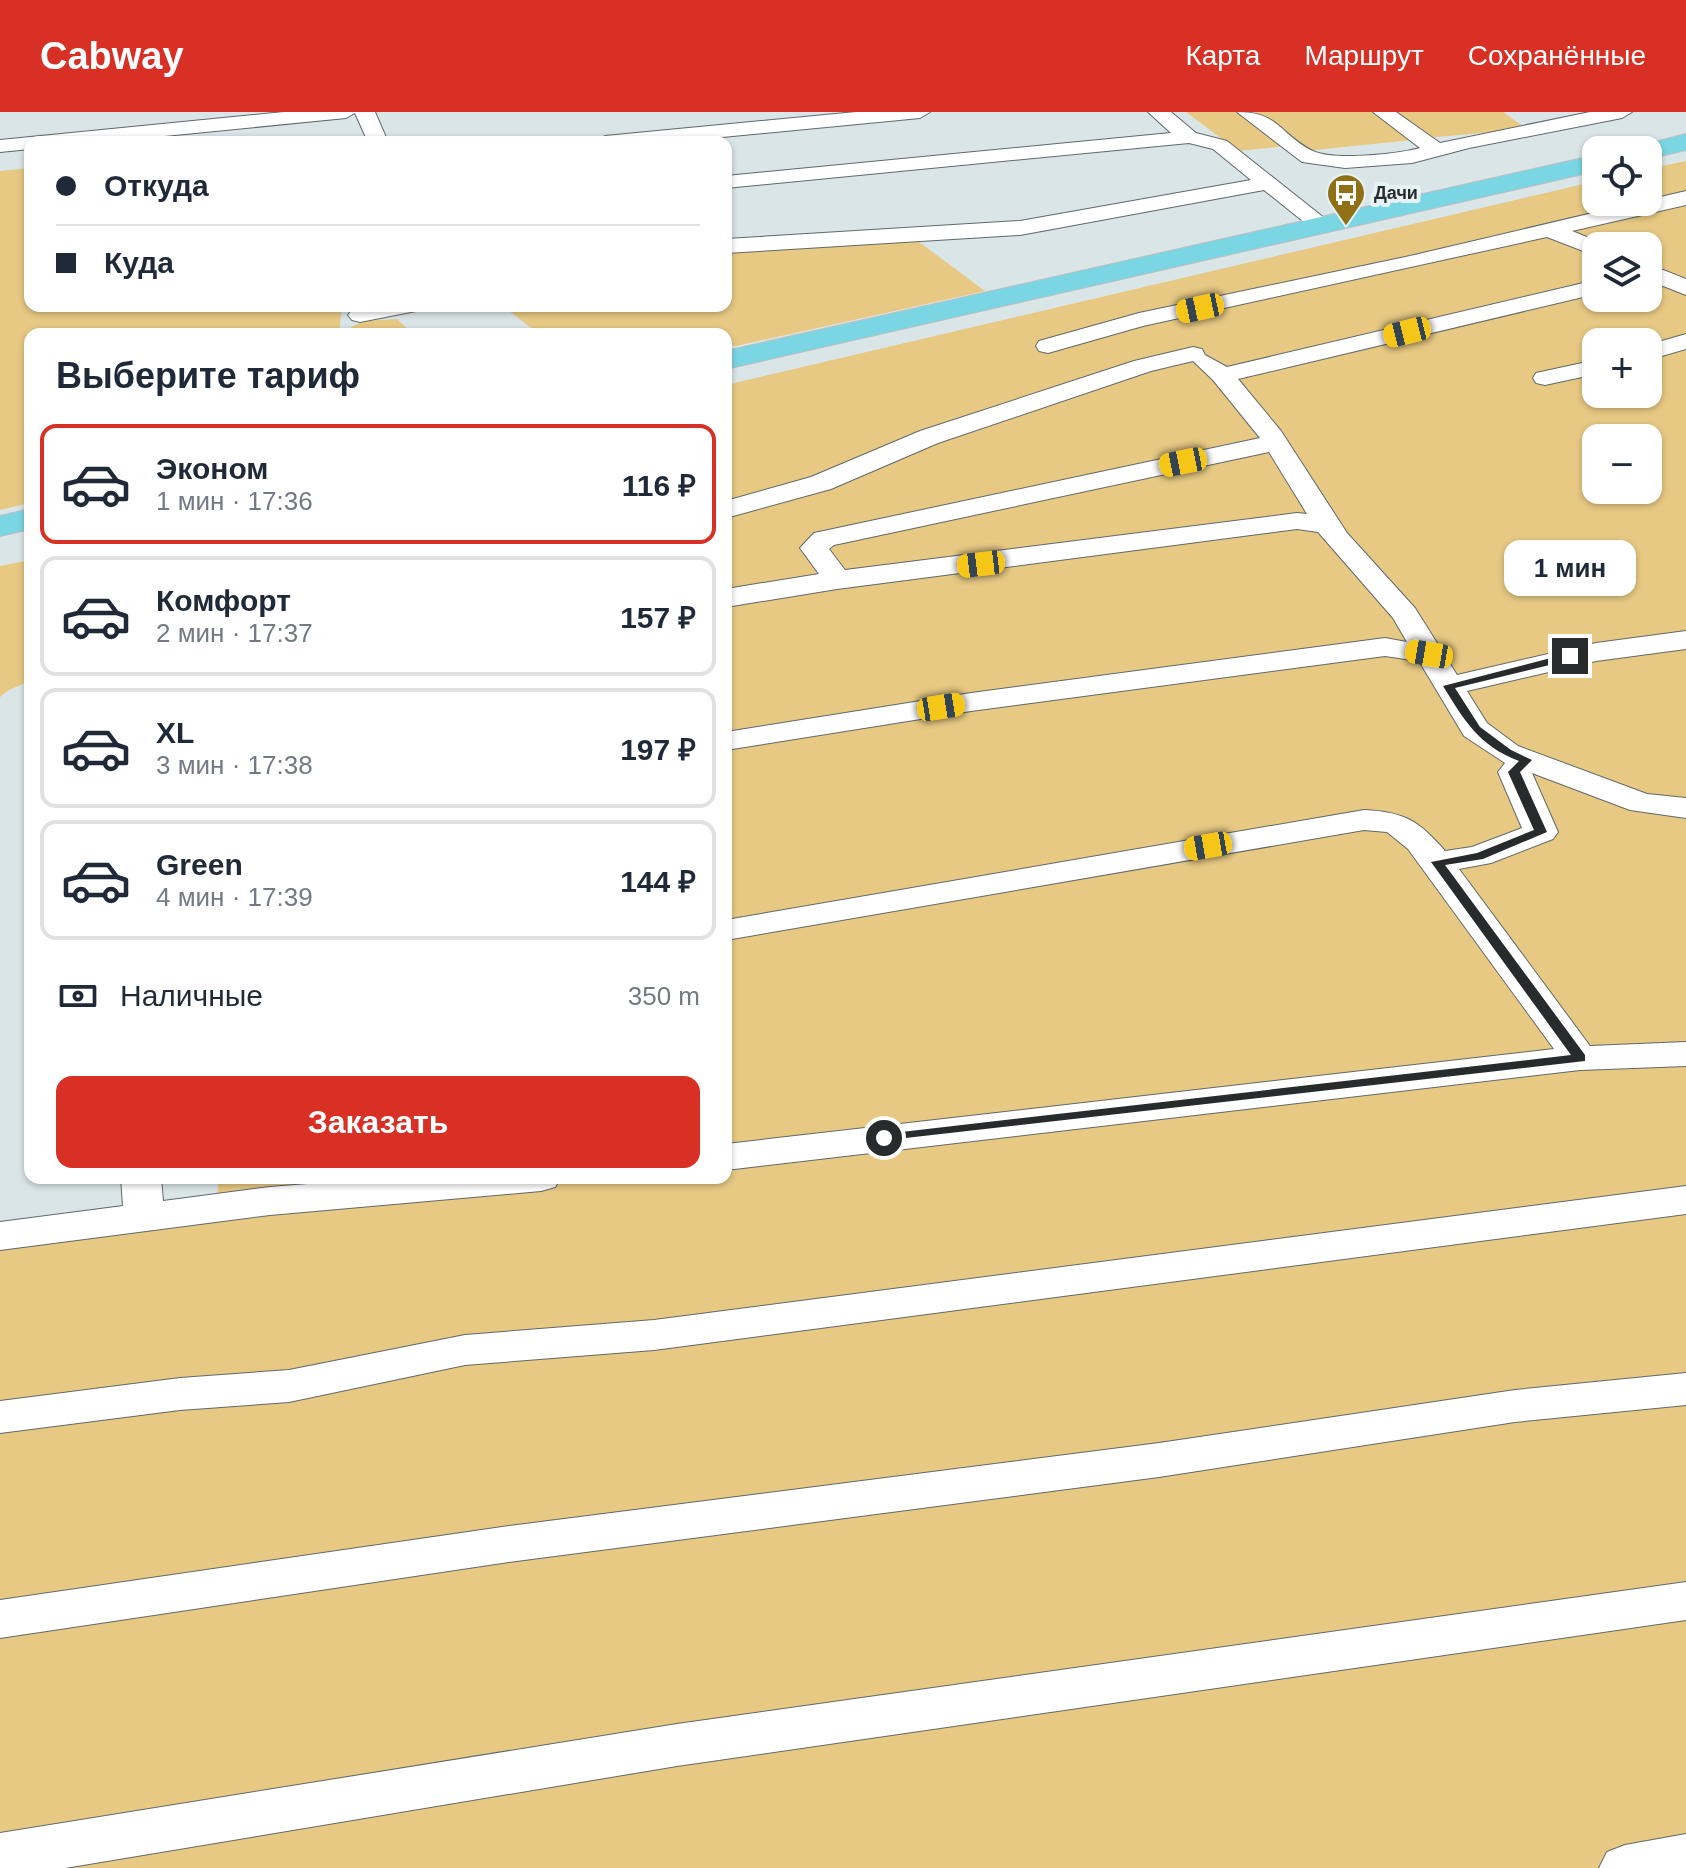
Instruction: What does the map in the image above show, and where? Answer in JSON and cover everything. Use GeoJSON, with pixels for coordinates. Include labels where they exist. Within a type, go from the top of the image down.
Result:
{"type":"FeatureCollection","features":[{"type":"Feature","properties":{"kind":"main road"},"geometry":{"type":"LineString","coordinates":[[1662,148],[1686,142]]}},
{"type":"Feature","properties":{"kind":"main road"},"geometry":{"type":"LineString","coordinates":[[732,359],[1582,166]]}},
{"type":"Feature","properties":{"kind":"main road"},"geometry":{"type":"LineString","coordinates":[[0,526],[24,520]]}},
{"type":"Feature","properties":{"kind":"lane"},"geometry":{"type":"LineString","coordinates":[[102,136],[346,112]]}},
{"type":"Feature","properties":{"kind":"lane"},"geometry":{"type":"LineString","coordinates":[[365,112],[375,136]]}},
{"type":"Feature","properties":{"kind":"lane"},"geometry":{"type":"LineString","coordinates":[[668,136],[920,112]]}},
{"type":"Feature","properties":{"kind":"lane"},"geometry":{"type":"LineString","coordinates":[[1158,112],[1189,137]]}},
{"type":"Feature","properties":{"kind":"lane"},"geometry":{"type":"LineString","coordinates":[[1247,112],[1309,158],[1383,162],[1622,112]]}},
{"type":"Feature","properties":{"kind":"lane"},"geometry":{"type":"LineString","coordinates":[[1383,112],[1435,149]]}},
{"type":"Feature","properties":{"kind":"lane"},"geometry":{"type":"LineString","coordinates":[[1512,112],[1539,130]]}},
{"type":"Feature","properties":{"kind":"lane"},"geometry":{"type":"LineString","coordinates":[[732,181],[1189,137],[1220,145],[1322,225]]}},
{"type":"Feature","properties":{"kind":"lane"},"geometry":{"type":"LineString","coordinates":[[0,146],[24,144]]}},
{"type":"Feature","properties":{"kind":"lane"},"geometry":{"type":"LineString","coordinates":[[732,246],[1020,228],[1267,183]]}},
{"type":"Feature","properties":{"kind":"lane"},"geometry":{"type":"LineString","coordinates":[[1048,346],[1139,320],[1410,263],[1686,198]]}},
{"type":"Feature","properties":{"kind":"lane"},"geometry":{"type":"LineString","coordinates":[[1549,230],[1582,243]]}},
{"type":"Feature","properties":{"kind":"lane"},"geometry":{"type":"LineString","coordinates":[[1662,271],[1686,266]]}},
{"type":"Feature","properties":{"kind":"lane"},"geometry":{"type":"LineString","coordinates":[[1662,278],[1686,288]]}},
{"type":"Feature","properties":{"kind":"lane"},"geometry":{"type":"LineString","coordinates":[[1222,375],[1582,290]]}},
{"type":"Feature","properties":{"kind":"lane"},"geometry":{"type":"LineString","coordinates":[[360,315],[376,312]]}},
{"type":"Feature","properties":{"kind":"lane"},"geometry":{"type":"LineString","coordinates":[[1139,320],[1222,375],[1276,443],[1328,525],[1405,614],[1475,729],[1507,753],[1642,803],[1686,808]]}},
{"type":"Feature","properties":{"kind":"lane"},"geometry":{"type":"LineString","coordinates":[[1662,349],[1686,341]]}},
{"type":"Feature","properties":{"kind":"lane"},"geometry":{"type":"LineString","coordinates":[[732,508],[821,483],[929,437],[1143,366],[1193,354]]}},
{"type":"Feature","properties":{"kind":"lane"},"geometry":{"type":"LineString","coordinates":[[1545,378],[1582,370]]}},
{"type":"Feature","properties":{"kind":"lane"},"geometry":{"type":"LineString","coordinates":[[837,580],[814,548],[824,539],[1276,443]]}},
{"type":"Feature","properties":{"kind":"lane"},"geometry":{"type":"LineString","coordinates":[[732,597],[837,580],[1297,521],[1328,525]]}},
{"type":"Feature","properties":{"kind":"lane"},"geometry":{"type":"LineString","coordinates":[[1449,686],[1546,661],[1642,644],[1686,640]]}},
{"type":"Feature","properties":{"kind":"lane"},"geometry":{"type":"LineString","coordinates":[[732,740],[971,702],[1385,647],[1429,654]]}},
{"type":"Feature","properties":{"kind":"lane"},"geometry":{"type":"LineString","coordinates":[[1437,862],[1479,856],[1541,832],[1514,772],[1527,760]]}},
{"type":"Feature","properties":{"kind":"lane"},"geometry":{"type":"LineString","coordinates":[[732,929],[1364,820],[1393,820],[1410,831],[1437,862],[1580,1058]]}},
{"type":"Feature","properties":{"kind":"lane"},"geometry":{"type":"LineString","coordinates":[[732,1156],[1580,1058],[1686,1054]]}},
{"type":"Feature","properties":{"kind":"lane"},"geometry":{"type":"LineString","coordinates":[[141,1184],[144,1218]]}},
{"type":"Feature","properties":{"kind":"lane"},"geometry":{"type":"LineString","coordinates":[[0,1236],[270,1201],[470,1184]]}},
{"type":"Feature","properties":{"kind":"lane"},"geometry":{"type":"LineString","coordinates":[[0,1417],[180,1394],[289,1386],[465,1350],[654,1335],[1686,1200]]}},
{"type":"Feature","properties":{"kind":"lane"},"geometry":{"type":"LineString","coordinates":[[0,1619],[509,1544],[1143,1462],[1515,1406],[1686,1389]]}},
{"type":"Feature","properties":{"kind":"lane"},"geometry":{"type":"LineString","coordinates":[[0,1856],[677,1745],[1686,1601]]}},
{"type":"Feature","properties":{"kind":"lane"},"geometry":{"type":"LineString","coordinates":[[1625,1868],[1686,1857]]}},
{"type":"Feature","properties":{"kind":"shaded area"},"geometry":{"type":"Polygon","coordinates":[[[1186,112],[1241,112],[1286,146],[1238,151],[1186,112]]]}},
{"type":"Feature","properties":{"kind":"shaded area"},"geometry":{"type":"Polygon","coordinates":[[[1253,112],[1374,112],[1412,140],[1305,151],[1253,112]]]}},
{"type":"Feature","properties":{"kind":"shaded area"},"geometry":{"type":"Polygon","coordinates":[[[1391,112],[1503,112],[1527,129],[1426,138],[1391,112]]]}},
{"type":"Feature","properties":{"kind":"shaded area"},"geometry":{"type":"Polygon","coordinates":[[[1686,161],[1686,1868],[0,1868],[0,1247],[215,1215],[218,1184],[732,1184],[732,384],[1582,184],[1582,216],[1662,216],[1662,166],[1686,161]]]}},
{"type":"Feature","properties":{"kind":"shaded area"},"geometry":{"type":"Polygon","coordinates":[[[24,169],[24,312],[341,312],[340,328],[24,328],[24,504],[0,510],[0,171],[24,169]]]}},
{"type":"Feature","properties":{"kind":"shaded area"},"geometry":{"type":"Polygon","coordinates":[[[915,239],[985,291],[736,346],[732,345],[732,328],[531,328],[511,312],[732,312],[732,249],[915,239]]]}},
{"type":"Feature","properties":{"kind":"shaded area"},"geometry":{"type":"Polygon","coordinates":[[[397,319],[407,328],[350,328],[363,321],[397,319]]]}},
{"type":"Feature","properties":{"kind":"shaded area"},"geometry":{"type":"Polygon","coordinates":[[[24,561],[24,684],[0,697],[0,566],[24,561]]]}},
{"type":"Feature","properties":{"kind":"place","name":"Дачи"},"geometry":{"type":"Point","coordinates":[1346,227]}},
{"type":"Feature","properties":{"kind":"route"},"geometry":{"type":"LineString","coordinates":[[884,1138],[1580,1058],[1437,862],[1479,856],[1541,832],[1514,772],[1527,760],[1507,753],[1475,729],[1449,686],[1570,656]]}}]}
